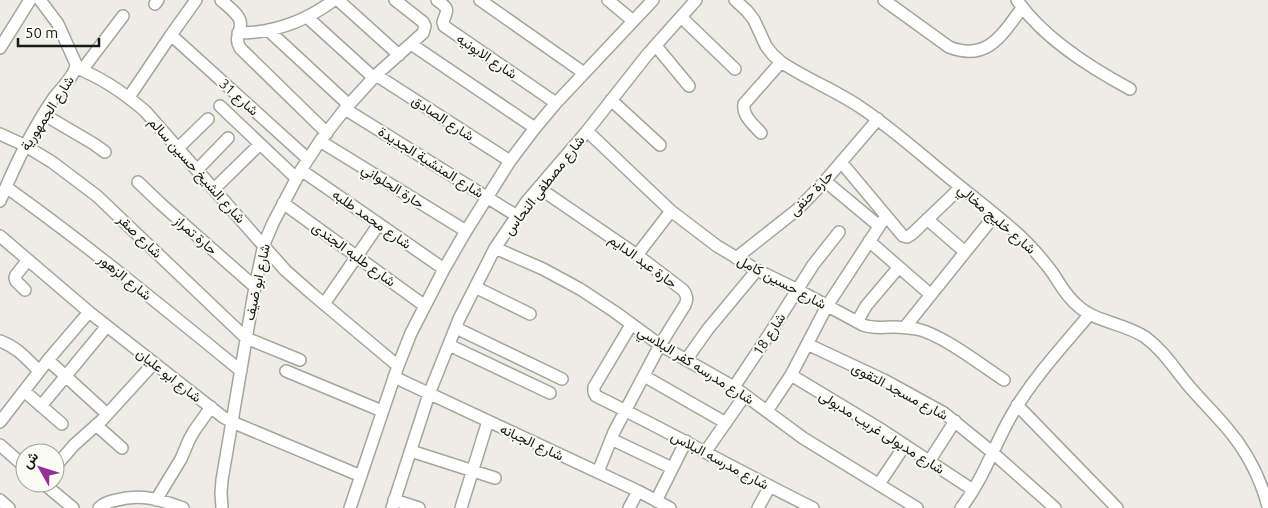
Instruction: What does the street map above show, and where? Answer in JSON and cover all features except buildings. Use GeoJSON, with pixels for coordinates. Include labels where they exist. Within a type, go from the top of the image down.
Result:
{"type":"FeatureCollection","features":[{"type":"Feature","properties":{"kind":"street"},"geometry":{"type":"LineString","coordinates":[[0,48],[30,0]]}},
{"type":"Feature","properties":{"kind":"street","name":"شارع الجمهورية"},"geometry":{"type":"LineString","coordinates":[[0,201],[24,146],[43,114],[70,77],[79,69],[58,24],[40,0]]}},
{"type":"Feature","properties":{"kind":"street"},"geometry":{"type":"LineString","coordinates":[[129,97],[196,0]]}},
{"type":"Feature","properties":{"kind":"street","name":"حارة الحلواني"},"geometry":{"type":"LineString","coordinates":[[221,0],[239,18],[241,26],[237,39],[240,48],[323,137],[466,231]]}},
{"type":"Feature","properties":{"kind":"street"},"geometry":{"type":"LineString","coordinates":[[238,33],[268,30],[292,23],[307,17],[334,0]]}},
{"type":"Feature","properties":{"kind":"street"},"geometry":{"type":"LineString","coordinates":[[338,0],[399,55]]}},
{"type":"Feature","properties":{"kind":"street","name":"شارع ابو ضيف"},"geometry":{"type":"LineString","coordinates":[[222,508],[222,480],[264,244],[283,203],[323,137],[347,107],[375,77],[423,33],[425,26],[420,20],[395,0]]}},
{"type":"Feature","properties":{"kind":"street","name":"شارع الابونيه"},"geometry":{"type":"LineString","coordinates":[[437,0],[447,11],[443,22],[444,26],[556,103]]}},
{"type":"Feature","properties":{"kind":"street"},"geometry":{"type":"LineString","coordinates":[[480,0],[584,74]]}},
{"type":"Feature","properties":{"kind":"street"},"geometry":{"type":"LineString","coordinates":[[608,0],[633,21]]}},
{"type":"Feature","properties":{"kind":"street"},"geometry":{"type":"LineString","coordinates":[[350,508],[382,411],[411,333],[466,231],[510,161],[535,128],[556,103],[653,0]]}},
{"type":"Feature","properties":{"kind":"street","name":"شارع مصطفى النحاس"},"geometry":{"type":"LineString","coordinates":[[393,504],[429,394],[456,328],[495,248],[538,188],[696,0]]}},
{"type":"Feature","properties":{"kind":"street","name":"شارع خليج مخالي"},"geometry":{"type":"LineString","coordinates":[[735,0],[754,20],[772,55],[781,62],[844,96],[878,120],[1020,236],[1043,260],[1074,304],[1089,315],[1136,332],[1164,353],[1187,384],[1236,440],[1260,482],[1268,506]]}},
{"type":"Feature","properties":{"kind":"street"},"geometry":{"type":"LineString","coordinates":[[884,0],[949,47],[958,51],[968,52],[978,51],[996,42],[1020,3],[1041,29],[1052,38],[1097,70],[1130,89]]}},
{"type":"Feature","properties":{"kind":"street"},"geometry":{"type":"LineString","coordinates":[[79,69],[123,16]]}},
{"type":"Feature","properties":{"kind":"street","name":"شارع الصادق"},"geometry":{"type":"LineString","coordinates":[[307,17],[375,77],[510,161]]}},
{"type":"Feature","properties":{"kind":"street"},"geometry":{"type":"LineString","coordinates":[[681,17],[735,69]]}},
{"type":"Feature","properties":{"kind":"street","name":"شارع المنشية الجديدة"},"geometry":{"type":"LineString","coordinates":[[268,30],[347,107],[517,216]]}},
{"type":"Feature","properties":{"kind":"street","name":"شارع 31"},"geometry":{"type":"LineString","coordinates":[[171,35],[308,159]]}},
{"type":"Feature","properties":{"kind":"street"},"geometry":{"type":"LineString","coordinates":[[411,44],[535,128]]}},
{"type":"Feature","properties":{"kind":"street"},"geometry":{"type":"LineString","coordinates":[[656,46],[688,86]]}},
{"type":"Feature","properties":{"kind":"street"},"geometry":{"type":"LineString","coordinates":[[761,133],[746,115],[744,104],[781,62]]}},
{"type":"Feature","properties":{"kind":"street","name":"شارع الشيخ حسين سالم"},"geometry":{"type":"LineString","coordinates":[[79,69],[107,83],[129,97],[145,111],[285,270],[398,366]]}},
{"type":"Feature","properties":{"kind":"street"},"geometry":{"type":"LineString","coordinates":[[611,100],[660,145]]}},
{"type":"Feature","properties":{"kind":"street","name":"شارع محمد طلبه"},"geometry":{"type":"LineString","coordinates":[[220,106],[260,144],[299,174],[379,224],[444,269]]}},
{"type":"Feature","properties":{"kind":"street"},"geometry":{"type":"LineString","coordinates":[[43,114],[105,152]]}},
{"type":"Feature","properties":{"kind":"street"},"geometry":{"type":"LineString","coordinates":[[178,148],[208,118]]}},
{"type":"Feature","properties":{"kind":"street","name":"حارة حنفى"},"geometry":{"type":"LineString","coordinates":[[736,258],[798,209],[878,120]]}},
{"type":"Feature","properties":{"kind":"street","name":"شارع حسين كامل"},"geometry":{"type":"LineString","coordinates":[[586,131],[671,211],[717,246],[756,270],[863,325],[874,328],[905,327],[934,335],[1004,380]]}},
{"type":"Feature","properties":{"kind":"street","name":"شارع صقر"},"geometry":{"type":"LineString","coordinates":[[0,134],[60,167],[98,196],[246,338]]}},
{"type":"Feature","properties":{"kind":"street"},"geometry":{"type":"LineString","coordinates":[[197,170],[228,138]]}},
{"type":"Feature","properties":{"kind":"street"},"geometry":{"type":"LineString","coordinates":[[214,189],[260,144]]}},
{"type":"Feature","properties":{"kind":"street"},"geometry":{"type":"LineString","coordinates":[[841,162],[901,235],[906,237],[912,234],[960,188]]}},
{"type":"Feature","properties":{"kind":"street"},"geometry":{"type":"LineString","coordinates":[[825,181],[879,226]]}},
{"type":"Feature","properties":{"kind":"street","name":"حارة تمراز"},"geometry":{"type":"LineString","coordinates":[[138,182],[255,287]]}},
{"type":"Feature","properties":{"kind":"street","name":"شارع الزهور"},"geometry":{"type":"LineString","coordinates":[[6,187],[58,224],[241,371]]}},
{"type":"Feature","properties":{"kind":"street","name":"حارة عبد الدايم"},"geometry":{"type":"LineString","coordinates":[[538,188],[637,255],[683,290],[686,295],[685,305],[660,345],[611,439],[598,472]]}},
{"type":"Feature","properties":{"kind":"street","name":"شارع طلبه الجندى"},"geometry":{"type":"LineString","coordinates":[[283,203],[425,306]]}},
{"type":"Feature","properties":{"kind":"street"},"geometry":{"type":"LineString","coordinates":[[637,255],[671,211]]}},
{"type":"Feature","properties":{"kind":"street"},"geometry":{"type":"LineString","coordinates":[[905,327],[994,215]]}},
{"type":"Feature","properties":{"kind":"street"},"geometry":{"type":"LineString","coordinates":[[768,412],[791,375],[827,306],[886,216]]}},
{"type":"Feature","properties":{"kind":"street"},"geometry":{"type":"LineString","coordinates":[[927,219],[965,252]]}},
{"type":"Feature","properties":{"kind":"street"},"geometry":{"type":"LineString","coordinates":[[324,304],[379,224]]}},
{"type":"Feature","properties":{"kind":"street","name":"شارع 18"},"geometry":{"type":"LineString","coordinates":[[734,387],[798,290],[812,265],[839,232]]}},
{"type":"Feature","properties":{"kind":"street","name":"شارع ابو عليان"},"geometry":{"type":"LineString","coordinates":[[0,236],[89,312],[224,417],[361,476]]}},
{"type":"Feature","properties":{"kind":"street"},"geometry":{"type":"LineString","coordinates":[[869,241],[931,295]]}},
{"type":"Feature","properties":{"kind":"street","name":"شارع مدرسه كفر البلاسي"},"geometry":{"type":"LineString","coordinates":[[495,248],[574,285],[660,345],[734,387],[803,438],[917,508]]}},
{"type":"Feature","properties":{"kind":"street"},"geometry":{"type":"LineString","coordinates":[[25,290],[16,281],[15,276],[28,260]]}},
{"type":"Feature","properties":{"kind":"street"},"geometry":{"type":"LineString","coordinates":[[856,322],[870,300],[899,267]]}},
{"type":"Feature","properties":{"kind":"street"},"geometry":{"type":"LineString","coordinates":[[686,360],[708,329],[756,270]]}},
{"type":"Feature","properties":{"kind":"street"},"geometry":{"type":"LineString","coordinates":[[475,287],[530,314]]}},
{"type":"Feature","properties":{"kind":"street"},"geometry":{"type":"LineString","coordinates":[[0,422],[39,371],[89,312]]}},
{"type":"Feature","properties":{"kind":"street"},"geometry":{"type":"LineString","coordinates":[[961,508],[973,490],[1017,405],[1039,374],[1089,315]]}},
{"type":"Feature","properties":{"kind":"street","name":"شارع مدرسه البلاس"},"geometry":{"type":"LineString","coordinates":[[631,325],[594,389],[596,396],[813,508]]}},
{"type":"Feature","properties":{"kind":"street"},"geometry":{"type":"LineString","coordinates":[[41,406],[107,326]]}},
{"type":"Feature","properties":{"kind":"street"},"geometry":{"type":"LineString","coordinates":[[456,328],[562,379]]}},
{"type":"Feature","properties":{"kind":"street"},"geometry":{"type":"LineString","coordinates":[[246,338],[300,360]]}},
{"type":"Feature","properties":{"kind":"street"},"geometry":{"type":"LineString","coordinates":[[0,341],[19,351],[39,371]]}},
{"type":"Feature","properties":{"kind":"street","name":"شارع مسجد التقوى"},"geometry":{"type":"LineString","coordinates":[[807,344],[884,380],[937,408],[992,452],[1055,508]]}},
{"type":"Feature","properties":{"kind":"street"},"geometry":{"type":"LineString","coordinates":[[449,345],[550,393]]}},
{"type":"Feature","properties":{"kind":"street"},"geometry":{"type":"LineString","coordinates":[[48,360],[107,414]]}},
{"type":"Feature","properties":{"kind":"street"},"geometry":{"type":"LineString","coordinates":[[65,455],[107,414],[154,363]]}},
{"type":"Feature","properties":{"kind":"street"},"geometry":{"type":"LineString","coordinates":[[286,371],[382,411]]}},
{"type":"Feature","properties":{"kind":"street","name":"شارع مدبولى غريب مدبولى"},"geometry":{"type":"LineString","coordinates":[[791,375],[930,460],[973,490]]}},
{"type":"Feature","properties":{"kind":"street"},"geometry":{"type":"LineString","coordinates":[[644,376],[726,423]]}},
{"type":"Feature","properties":{"kind":"street","name":"شارع الجبانه"},"geometry":{"type":"LineString","coordinates":[[394,377],[598,472],[670,508]]}},
{"type":"Feature","properties":{"kind":"street"},"geometry":{"type":"LineString","coordinates":[[24,391],[62,424]]}},
{"type":"Feature","properties":{"kind":"street"},"geometry":{"type":"LineString","coordinates":[[706,452],[745,395]]}},
{"type":"Feature","properties":{"kind":"street"},"geometry":{"type":"LineString","coordinates":[[1017,405],[1112,507]]}},
{"type":"Feature","properties":{"kind":"street"},"geometry":{"type":"LineString","coordinates":[[156,500],[181,460],[188,440],[211,407]]}},
{"type":"Feature","properties":{"kind":"street"},"geometry":{"type":"LineString","coordinates":[[461,508],[488,421]]}},
{"type":"Feature","properties":{"kind":"street"},"geometry":{"type":"LineString","coordinates":[[930,460],[955,421]]}},
{"type":"Feature","properties":{"kind":"street"},"geometry":{"type":"LineString","coordinates":[[96,425],[122,448]]}},
{"type":"Feature","properties":{"kind":"street"},"geometry":{"type":"LineString","coordinates":[[611,439],[672,468]]}},
{"type":"Feature","properties":{"kind":"street"},"geometry":{"type":"LineString","coordinates":[[656,501],[686,441]]}},
{"type":"Feature","properties":{"kind":"street"},"geometry":{"type":"LineString","coordinates":[[0,445],[15,458]]}},
{"type":"Feature","properties":{"kind":"street"},"geometry":{"type":"LineString","coordinates":[[879,484],[905,445]]}},
{"type":"Feature","properties":{"kind":"street"},"geometry":{"type":"LineString","coordinates":[[411,450],[495,478]]}},
{"type":"Feature","properties":{"kind":"street"},"geometry":{"type":"LineString","coordinates":[[758,508],[770,486]]}},
{"type":"Feature","properties":{"kind":"street"},"geometry":{"type":"LineString","coordinates":[[629,508],[638,491]]}},
{"type":"Feature","properties":{"kind":"street"},"geometry":{"type":"LineString","coordinates":[[55,493],[73,508]]}},
{"type":"Feature","properties":{"kind":"street"},"geometry":{"type":"LineString","coordinates":[[100,508],[110,502],[130,497],[156,500],[183,508]]}},
{"type":"Feature","properties":{"kind":"street"},"geometry":{"type":"LineString","coordinates":[[0,500],[9,508]]}},
{"type":"Feature","properties":{"kind":"street"},"geometry":{"type":"LineString","coordinates":[[393,504],[419,508]]}}]}
